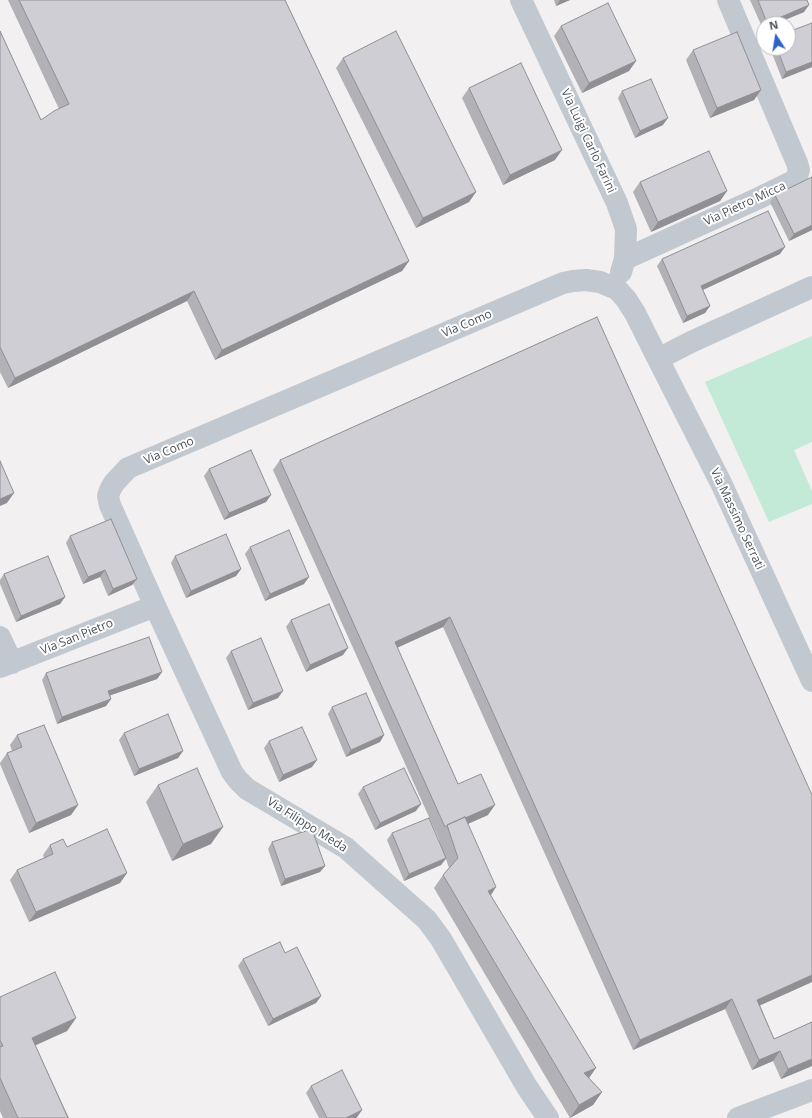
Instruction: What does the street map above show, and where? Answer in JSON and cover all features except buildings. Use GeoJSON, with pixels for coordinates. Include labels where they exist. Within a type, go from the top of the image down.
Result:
{"type":"FeatureCollection","features":[{"type":"Feature","properties":{"kind":"street","name":"Via Luigi Carlo Farini"},"geometry":{"type":"LineString","coordinates":[[521,0],[617,203],[626,229],[625,259],[617,288]]}},
{"type":"Feature","properties":{"kind":"street","name":"Via Pietro Micca"},"geometry":{"type":"LineString","coordinates":[[625,259],[759,198],[794,181],[797,176],[799,170],[797,163],[728,0]]}},
{"type":"Feature","properties":{"kind":"street","name":"Via Como"},"geometry":{"type":"LineString","coordinates":[[110,505],[108,496],[110,490],[116,480],[128,468],[553,287],[573,281],[586,280],[600,282],[617,288]]}},
{"type":"Feature","properties":{"kind":"street"},"geometry":{"type":"LineString","coordinates":[[617,288],[635,313],[658,359],[690,342],[812,287]]}},
{"type":"Feature","properties":{"kind":"street","name":"Via Massimo Serrati"},"geometry":{"type":"LineString","coordinates":[[658,359],[721,484],[812,681]]}},
{"type":"Feature","properties":{"kind":"street","name":"Via Filippo Meda"},"geometry":{"type":"LineString","coordinates":[[110,505],[232,772],[247,789],[346,848],[427,920],[441,939],[527,1087],[548,1118]]}},
{"type":"Feature","properties":{"kind":"street","name":"Via San Pietro"},"geometry":{"type":"LineString","coordinates":[[6,665],[155,606]]}},
{"type":"Feature","properties":{"kind":"street"},"geometry":{"type":"LineString","coordinates":[[0,637],[6,665]]}},
{"type":"Feature","properties":{"kind":"street"},"geometry":{"type":"LineString","coordinates":[[738,1118],[812,1090]]}},
{"type":"Feature","properties":{"kind":"green space"},"geometry":{"type":"Polygon","coordinates":[[[812,336],[812,442],[794,450],[812,491],[812,504],[769,522],[705,382],[812,336]]]}}]}
